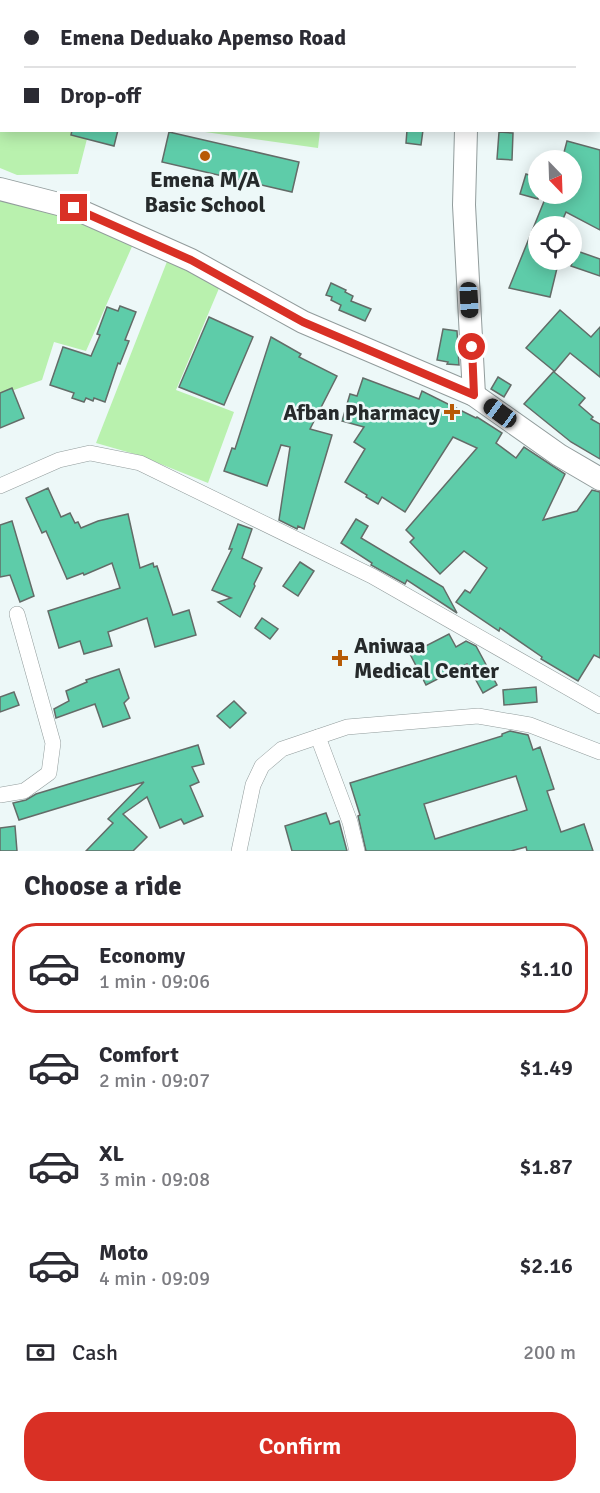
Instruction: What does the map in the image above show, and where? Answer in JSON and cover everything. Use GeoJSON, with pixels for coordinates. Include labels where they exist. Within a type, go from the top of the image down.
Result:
{"type":"FeatureCollection","features":[{"type":"Feature","properties":{"kind":"street"},"geometry":{"type":"LineString","coordinates":[[466,132],[464,205],[474,395]]}},
{"type":"Feature","properties":{"kind":"street"},"geometry":{"type":"LineString","coordinates":[[0,189],[74,208],[191,260],[303,322],[474,395],[559,455],[600,479]]}},
{"type":"Feature","properties":{"kind":"street"},"geometry":{"type":"LineString","coordinates":[[0,486],[59,460],[90,453],[140,463],[372,576],[600,706]]}},
{"type":"Feature","properties":{"kind":"street"},"geometry":{"type":"LineString","coordinates":[[0,795],[24,791],[48,773],[53,743],[17,614]]}},
{"type":"Feature","properties":{"kind":"street"},"geometry":{"type":"LineString","coordinates":[[239,851],[253,785],[262,766],[282,749],[347,727],[478,716],[530,725],[600,752]]}},
{"type":"Feature","properties":{"kind":"street"},"geometry":{"type":"LineString","coordinates":[[318,737],[350,822],[357,851]]}},
{"type":"Feature","properties":{"kind":"green space"},"geometry":{"type":"Polygon","coordinates":[[[0,132],[89,132],[78,174],[17,175],[0,168],[0,132]]]}},
{"type":"Feature","properties":{"kind":"green space"},"geometry":{"type":"Polygon","coordinates":[[[205,132],[320,132],[318,148],[205,132]]]}},
{"type":"Feature","properties":{"kind":"green space"},"geometry":{"type":"Polygon","coordinates":[[[0,201],[63,213],[134,242],[86,351],[54,342],[42,380],[0,395],[0,201]]]}},
{"type":"Feature","properties":{"kind":"green space"},"geometry":{"type":"Polygon","coordinates":[[[168,259],[220,286],[176,390],[234,412],[208,483],[138,455],[96,443],[168,259]]]}},
{"type":"Feature","properties":{"kind":"building"},"geometry":{"type":"Polygon","coordinates":[[[72,132],[118,132],[114,146],[71,135],[72,132]]]}},
{"type":"Feature","properties":{"kind":"building"},"geometry":{"type":"Polygon","coordinates":[[[169,132],[299,162],[292,192],[162,162],[169,132]]]}},
{"type":"Feature","properties":{"kind":"building"},"geometry":{"type":"Polygon","coordinates":[[[407,132],[423,132],[421,145],[406,143],[407,132]]]}},
{"type":"Feature","properties":{"kind":"building"},"geometry":{"type":"Polygon","coordinates":[[[499,132],[513,133],[512,160],[497,159],[499,132]]]}},
{"type":"Feature","properties":{"kind":"building"},"geometry":{"type":"Polygon","coordinates":[[[567,141],[600,150],[600,230],[582,220],[582,216],[574,216],[566,212],[564,216],[538,216],[543,204],[582,204],[582,150],[565,150],[567,141]]]}},
{"type":"Feature","properties":{"kind":"building"},"geometry":{"type":"Polygon","coordinates":[[[526,174],[528,175],[528,196],[520,194],[526,174]]]}},
{"type":"Feature","properties":{"kind":"building"},"geometry":{"type":"Polygon","coordinates":[[[528,241],[528,270],[557,270],[550,297],[509,288],[528,241]]]}},
{"type":"Feature","properties":{"kind":"building"},"geometry":{"type":"Polygon","coordinates":[[[582,253],[600,259],[600,276],[582,270],[582,253]]]}},
{"type":"Feature","properties":{"kind":"building"},"geometry":{"type":"Polygon","coordinates":[[[331,283],[353,296],[351,301],[371,309],[365,321],[339,310],[341,305],[326,295],[331,283]]]}},
{"type":"Feature","properties":{"kind":"building"},"geometry":{"type":"Polygon","coordinates":[[[120,306],[136,312],[125,340],[129,341],[120,364],[118,363],[105,402],[86,398],[84,402],[72,398],[74,393],[50,385],[63,347],[91,356],[100,335],[97,334],[107,307],[118,311],[120,306]]]}},
{"type":"Feature","properties":{"kind":"building"},"geometry":{"type":"Polygon","coordinates":[[[560,310],[591,337],[600,327],[600,377],[570,353],[554,372],[585,398],[579,405],[593,417],[591,419],[600,424],[600,459],[571,442],[524,404],[554,371],[526,348],[560,310]]]}},
{"type":"Feature","properties":{"kind":"building"},"geometry":{"type":"Polygon","coordinates":[[[209,317],[253,337],[224,405],[179,387],[209,317]]]}},
{"type":"Feature","properties":{"kind":"building"},"geometry":{"type":"Polygon","coordinates":[[[443,329],[457,331],[459,365],[437,360],[443,329]]]}},
{"type":"Feature","properties":{"kind":"building"},"geometry":{"type":"Polygon","coordinates":[[[271,337],[301,354],[299,357],[337,376],[310,429],[332,435],[304,529],[298,526],[297,529],[279,520],[290,447],[281,445],[267,486],[224,471],[232,448],[235,449],[271,337]]]}},
{"type":"Feature","properties":{"kind":"building"},"geometry":{"type":"Polygon","coordinates":[[[498,377],[511,385],[504,397],[491,389],[498,377]]]}},
{"type":"Feature","properties":{"kind":"building"},"geometry":{"type":"Polygon","coordinates":[[[363,378],[419,399],[422,391],[477,417],[502,433],[496,443],[516,458],[524,447],[565,474],[543,520],[577,511],[592,490],[600,492],[600,658],[594,655],[578,681],[541,659],[542,657],[500,628],[499,631],[456,602],[465,590],[470,593],[487,568],[464,551],[440,574],[410,542],[414,538],[406,530],[477,448],[453,437],[405,512],[382,497],[378,504],[345,482],[365,449],[354,442],[364,427],[342,421],[350,394],[357,396],[363,378]]]}},
{"type":"Feature","properties":{"kind":"building"},"geometry":{"type":"Polygon","coordinates":[[[12,388],[24,418],[0,428],[0,393],[12,388]]]}},
{"type":"Feature","properties":{"kind":"building"},"geometry":{"type":"Polygon","coordinates":[[[48,488],[61,517],[70,513],[75,523],[78,522],[81,528],[98,521],[128,514],[140,568],[153,563],[154,567],[157,566],[173,615],[189,610],[196,635],[155,647],[147,618],[108,632],[112,646],[84,654],[80,641],[59,648],[48,611],[120,588],[112,563],[84,575],[83,573],[67,579],[46,531],[42,533],[26,498],[48,488]]]}},
{"type":"Feature","properties":{"kind":"building"},"geometry":{"type":"Polygon","coordinates":[[[356,519],[368,526],[361,538],[443,587],[457,613],[407,580],[405,584],[371,565],[372,563],[341,543],[356,519]]]}},
{"type":"Feature","properties":{"kind":"building"},"geometry":{"type":"Polygon","coordinates":[[[12,521],[34,596],[20,602],[10,575],[0,577],[0,525],[12,521]]]}},
{"type":"Feature","properties":{"kind":"building"},"geometry":{"type":"Polygon","coordinates":[[[238,524],[252,529],[242,558],[262,568],[240,617],[218,602],[231,598],[212,590],[232,549],[229,549],[238,524]]]}},
{"type":"Feature","properties":{"kind":"building"},"geometry":{"type":"Polygon","coordinates":[[[300,562],[314,571],[298,596],[283,586],[300,562]]]}},
{"type":"Feature","properties":{"kind":"building"},"geometry":{"type":"Polygon","coordinates":[[[262,618],[278,629],[270,639],[255,628],[262,618]]]}},
{"type":"Feature","properties":{"kind":"building"},"geometry":{"type":"Polygon","coordinates":[[[449,634],[456,647],[466,641],[476,646],[497,685],[483,693],[467,664],[426,685],[410,654],[449,634]]]}},
{"type":"Feature","properties":{"kind":"building"},"geometry":{"type":"Polygon","coordinates":[[[119,669],[129,698],[124,703],[130,718],[103,727],[95,704],[56,718],[54,709],[69,701],[66,691],[87,682],[86,680],[119,669]]]}},
{"type":"Feature","properties":{"kind":"building"},"geometry":{"type":"Polygon","coordinates":[[[536,687],[537,702],[504,705],[503,690],[536,687]]]}},
{"type":"Feature","properties":{"kind":"building"},"geometry":{"type":"Polygon","coordinates":[[[14,692],[19,705],[0,712],[0,697],[14,692]]]}},
{"type":"Feature","properties":{"kind":"building"},"geometry":{"type":"Polygon","coordinates":[[[234,701],[246,713],[230,728],[217,716],[234,701]]]}},
{"type":"Feature","properties":{"kind":"building"},"geometry":{"type":"Polygon","coordinates":[[[510,731],[528,735],[533,750],[540,747],[554,789],[547,791],[561,832],[584,824],[593,851],[527,851],[526,847],[511,851],[366,851],[358,816],[360,815],[350,783],[502,736],[510,731]],[[516,776],[424,804],[435,839],[527,810],[516,776]]]}},
{"type":"Feature","properties":{"kind":"building"},"geometry":{"type":"Polygon","coordinates":[[[198,745],[204,764],[192,767],[199,782],[190,786],[203,816],[184,824],[181,819],[160,828],[147,797],[123,814],[147,837],[133,851],[86,851],[113,823],[108,819],[144,782],[19,820],[13,803],[198,745]]]}},
{"type":"Feature","properties":{"kind":"building"},"geometry":{"type":"Polygon","coordinates":[[[326,813],[330,824],[339,821],[347,851],[292,851],[285,826],[326,813]]]}},
{"type":"Feature","properties":{"kind":"building"},"geometry":{"type":"Polygon","coordinates":[[[15,826],[17,851],[0,851],[0,828],[15,826]]]}},
{"type":"Feature","properties":{"kind":"place","name":"Emena M/A Basic School"},"geometry":{"type":"Point","coordinates":[205,156]}},
{"type":"Feature","properties":{"kind":"place","name":"Afban Pharmacy"},"geometry":{"type":"Point","coordinates":[452,412]}},
{"type":"Feature","properties":{"kind":"place","name":"Aniwaa Medical Center"},"geometry":{"type":"Point","coordinates":[340,658]}},
{"type":"Feature","properties":{"kind":"route"},"geometry":{"type":"LineString","coordinates":[[74,208],[191,260],[303,322],[474,395],[472,347]]}}]}
